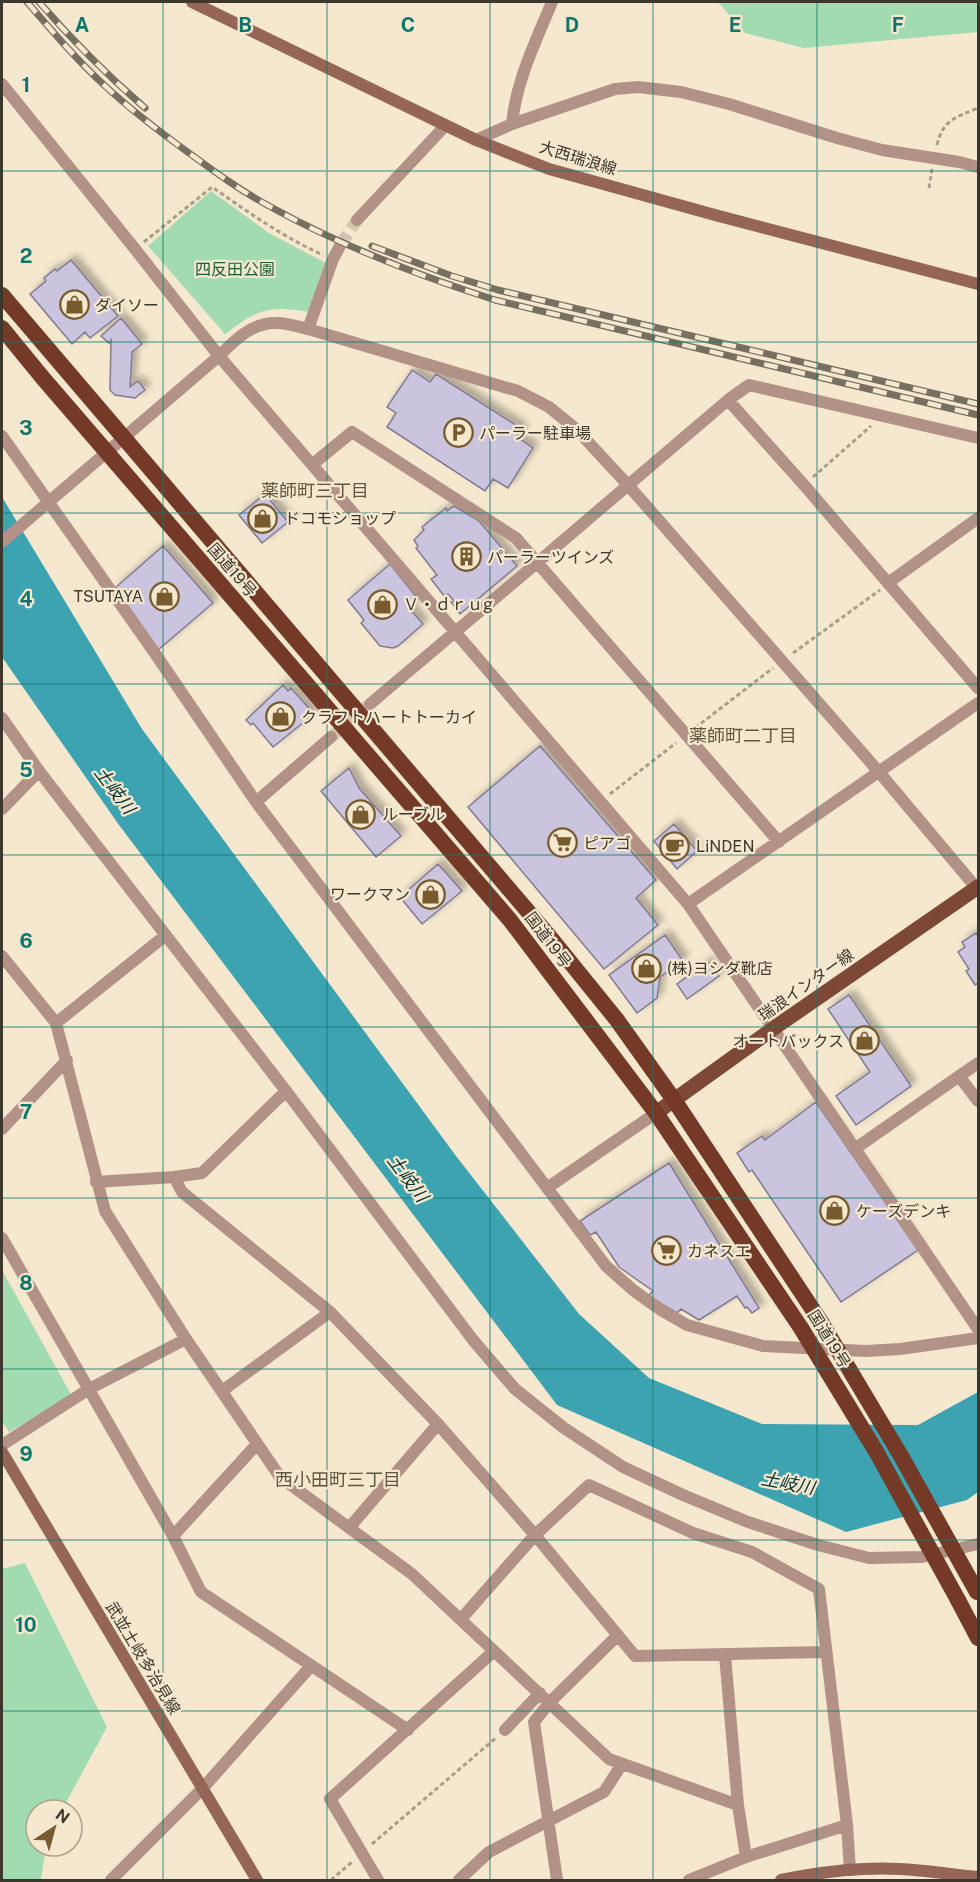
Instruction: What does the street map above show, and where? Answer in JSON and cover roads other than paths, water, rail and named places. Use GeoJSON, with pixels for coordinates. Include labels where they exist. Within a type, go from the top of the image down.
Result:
{"type":"FeatureCollection","features":[{"type":"Feature","properties":{"kind":"highway","name":"国道19号"},"geometry":{"type":"LineString","coordinates":[[2,295],[549,936],[617,1020],[674,1100],[821,1322],[901,1456],[978,1594]]}},
{"type":"Feature","properties":{"kind":"highway","name":"国道19号"},"geometry":{"type":"LineString","coordinates":[[2,328],[106,452],[510,920],[656,1113],[801,1328],[877,1453],[978,1638]]}},
{"type":"Feature","properties":{"kind":"main road","name":"大西瑞浪線"},"geometry":{"type":"LineString","coordinates":[[192,2],[445,126],[549,169],[727,219],[978,284]]}},
{"type":"Feature","properties":{"kind":"main road","name":"瑞浪インター線"},"geometry":{"type":"LineString","coordinates":[[656,1113],[774,1028],[978,888]]}},
{"type":"Feature","properties":{"kind":"main road","name":"武並土岐多治見線"},"geometry":{"type":"LineString","coordinates":[[2,1452],[257,1881]]}},
{"type":"Feature","properties":{"kind":"main road"},"geometry":{"type":"LineString","coordinates":[[781,1881],[850,1870],[901,1869],[955,1878],[978,1877]]}},
{"type":"Feature","properties":{"kind":"street"},"geometry":{"type":"LineString","coordinates":[[512,124],[521,78],[552,2]]}},
{"type":"Feature","properties":{"kind":"street"},"geometry":{"type":"LineString","coordinates":[[2,84],[219,356],[688,904],[978,1329]]}},
{"type":"Feature","properties":{"kind":"street"},"geometry":{"type":"LineString","coordinates":[[476,140],[512,124],[615,88],[638,87],[681,92],[729,104],[870,147],[959,162],[978,168]]}},
{"type":"Feature","properties":{"kind":"street"},"geometry":{"type":"LineString","coordinates":[[357,220],[445,126]]}},
{"type":"Feature","properties":{"kind":"street"},"geometry":{"type":"LineString","coordinates":[[308,328],[341,244]]}},
{"type":"Feature","properties":{"kind":"street"},"geometry":{"type":"LineString","coordinates":[[2,542],[219,356],[241,334],[261,325],[275,322],[308,328],[518,391],[549,407],[577,430],[628,485],[978,888]]}},
{"type":"Feature","properties":{"kind":"street"},"geometry":{"type":"LineString","coordinates":[[370,704],[748,385],[978,438]]}},
{"type":"Feature","properties":{"kind":"street"},"geometry":{"type":"LineString","coordinates":[[728,400],[978,688]]}},
{"type":"Feature","properties":{"kind":"street"},"geometry":{"type":"LineString","coordinates":[[313,464],[352,432],[516,538],[779,842]]}},
{"type":"Feature","properties":{"kind":"street"},"geometry":{"type":"LineString","coordinates":[[2,436],[47,504],[152,649],[256,802],[606,1266],[633,1290],[687,1325],[763,1346],[866,1351],[900,1349],[978,1338]]}},
{"type":"Feature","properties":{"kind":"street"},"geometry":{"type":"LineString","coordinates":[[888,583],[978,518]]}},
{"type":"Feature","properties":{"kind":"street"},"geometry":{"type":"LineString","coordinates":[[688,904],[978,703]]}},
{"type":"Feature","properties":{"kind":"street"},"geometry":{"type":"LineString","coordinates":[[2,718],[39,771],[286,1091],[473,1340],[515,1389],[564,1428],[623,1467],[748,1522],[818,1545],[869,1558],[922,1557],[978,1544]]}},
{"type":"Feature","properties":{"kind":"street"},"geometry":{"type":"LineString","coordinates":[[256,802],[331,737]]}},
{"type":"Feature","properties":{"kind":"street"},"geometry":{"type":"LineString","coordinates":[[2,808],[39,771]]}},
{"type":"Feature","properties":{"kind":"street"},"geometry":{"type":"LineString","coordinates":[[56,1023],[166,935]]}},
{"type":"Feature","properties":{"kind":"street"},"geometry":{"type":"LineString","coordinates":[[2,956],[56,1023],[105,1211],[186,1339],[280,1477],[412,1574],[609,1759],[738,1805]]}},
{"type":"Feature","properties":{"kind":"street"},"geometry":{"type":"LineString","coordinates":[[2,1129],[67,1060]]}},
{"type":"Feature","properties":{"kind":"street"},"geometry":{"type":"LineString","coordinates":[[856,1148],[978,1064]]}},
{"type":"Feature","properties":{"kind":"street"},"geometry":{"type":"LineString","coordinates":[[960,1076],[978,1101]]}},
{"type":"Feature","properties":{"kind":"street"},"geometry":{"type":"LineString","coordinates":[[96,1182],[202,1173],[286,1091]]}},
{"type":"Feature","properties":{"kind":"street"},"geometry":{"type":"LineString","coordinates":[[547,1188],[656,1113]]}},
{"type":"Feature","properties":{"kind":"street"},"geometry":{"type":"LineString","coordinates":[[174,1177],[182,1192],[330,1312],[438,1424],[535,1535],[635,1656],[826,1652]]}},
{"type":"Feature","properties":{"kind":"street"},"geometry":{"type":"LineString","coordinates":[[2,1238],[173,1536],[201,1592],[408,1730]]}},
{"type":"Feature","properties":{"kind":"street"},"geometry":{"type":"LineString","coordinates":[[222,1391],[330,1312]]}},
{"type":"Feature","properties":{"kind":"street"},"geometry":{"type":"LineString","coordinates":[[2,1445],[89,1389],[186,1339]]}},
{"type":"Feature","properties":{"kind":"street"},"geometry":{"type":"LineString","coordinates":[[349,1528],[438,1424]]}},
{"type":"Feature","properties":{"kind":"street"},"geometry":{"type":"LineString","coordinates":[[173,1536],[257,1444]]}},
{"type":"Feature","properties":{"kind":"street"},"geometry":{"type":"LineString","coordinates":[[461,1619],[535,1535],[589,1485],[693,1533],[752,1552],[819,1589],[847,1826],[850,1870]]}},
{"type":"Feature","properties":{"kind":"street"},"geometry":{"type":"LineString","coordinates":[[557,1881],[534,1722],[550,1702],[618,1635]]}},
{"type":"Feature","properties":{"kind":"street"},"geometry":{"type":"LineString","coordinates":[[378,1881],[330,1799],[494,1651]]}},
{"type":"Feature","properties":{"kind":"street"},"geometry":{"type":"LineString","coordinates":[[725,1655],[738,1805],[746,1857]]}},
{"type":"Feature","properties":{"kind":"street"},"geometry":{"type":"LineString","coordinates":[[111,1881],[202,1789],[311,1666]]}},
{"type":"Feature","properties":{"kind":"street"},"geometry":{"type":"LineString","coordinates":[[505,1730],[540,1693]]}},
{"type":"Feature","properties":{"kind":"street"},"geometry":{"type":"LineString","coordinates":[[459,1881],[489,1852],[604,1792],[622,1764]]}},
{"type":"Feature","properties":{"kind":"street"},"geometry":{"type":"LineString","coordinates":[[689,1881],[746,1857],[847,1826]]}},
{"type":"Feature","properties":{"kind":"water","name":"土岐川"},"geometry":{"type":"Polygon","coordinates":[[[2,497],[142,729],[456,1156],[579,1314],[649,1378],[762,1424],[918,1425],[978,1392],[978,1492],[967,1500],[846,1532],[557,1405],[119,825],[2,657],[2,497]]]}},
{"type":"Feature","properties":{"kind":"tunnel"},"geometry":{"type":"LineString","coordinates":[[341,244],[357,220]]}},
{"type":"Feature","properties":{"kind":"tunnel"},"geometry":{"type":"LineString","coordinates":[[331,737],[370,704]]}},
{"type":"Feature","properties":{"kind":"railway"},"geometry":{"type":"LineString","coordinates":[[27,2],[64,45],[94,75],[167,137],[238,188],[352,247],[408,270],[495,300],[978,415]]}},
{"type":"Feature","properties":{"kind":"railway"},"geometry":{"type":"LineString","coordinates":[[39,2],[90,57],[145,108]]}},
{"type":"Feature","properties":{"kind":"railway"},"geometry":{"type":"LineString","coordinates":[[372,246],[452,276],[498,290],[978,404]]}},
{"type":"Feature","properties":{"kind":"place","name":"ダイソー"},"geometry":{"type":"Point","coordinates":[74,305]}},
{"type":"Feature","properties":{"kind":"place","name":"パーラー駐車場"},"geometry":{"type":"Point","coordinates":[458,433]}},
{"type":"Feature","properties":{"kind":"place","name":"ドコモショップ"},"geometry":{"type":"Point","coordinates":[263,518]}},
{"type":"Feature","properties":{"kind":"place","name":"パーラーツインズ"},"geometry":{"type":"Point","coordinates":[466,557]}},
{"type":"Feature","properties":{"kind":"place","name":"TSUTAYA"},"geometry":{"type":"Point","coordinates":[164,596]}},
{"type":"Feature","properties":{"kind":"place","name":"Ｖ・ｄｒｕg"},"geometry":{"type":"Point","coordinates":[382,604]}},
{"type":"Feature","properties":{"kind":"place","name":"クラフトハートトーカイ"},"geometry":{"type":"Point","coordinates":[280,717]}},
{"type":"Feature","properties":{"kind":"place","name":"ルーブル"},"geometry":{"type":"Point","coordinates":[361,814]}},
{"type":"Feature","properties":{"kind":"place","name":"ピアゴ"},"geometry":{"type":"Point","coordinates":[562,843]}},
{"type":"Feature","properties":{"kind":"place","name":"LiNDEN"},"geometry":{"type":"Point","coordinates":[675,846]}},
{"type":"Feature","properties":{"kind":"place","name":"ワークマン"},"geometry":{"type":"Point","coordinates":[431,894]}},
{"type":"Feature","properties":{"kind":"place","name":"(株)ヨシダ靴店"},"geometry":{"type":"Point","coordinates":[646,968]}},
{"type":"Feature","properties":{"kind":"place","name":"オートバックス"},"geometry":{"type":"Point","coordinates":[865,1041]}},
{"type":"Feature","properties":{"kind":"place","name":"ケーズデンキ"},"geometry":{"type":"Point","coordinates":[835,1211]}},
{"type":"Feature","properties":{"kind":"place","name":"カネスエ"},"geometry":{"type":"Point","coordinates":[666,1251]}},
{"type":"Feature","properties":{"kind":"district","name":"薬師町三丁目"},"geometry":{"type":"Point","coordinates":[315,490]}},
{"type":"Feature","properties":{"kind":"district","name":"薬師町二丁目"},"geometry":{"type":"Point","coordinates":[743,735]}},
{"type":"Feature","properties":{"kind":"district","name":"西小田町三丁目"},"geometry":{"type":"Point","coordinates":[338,1479]}},
{"type":"Feature","properties":{"kind":"park label","name":"四反田公園"},"geometry":{"type":"Point","coordinates":[235,269]}}]}
